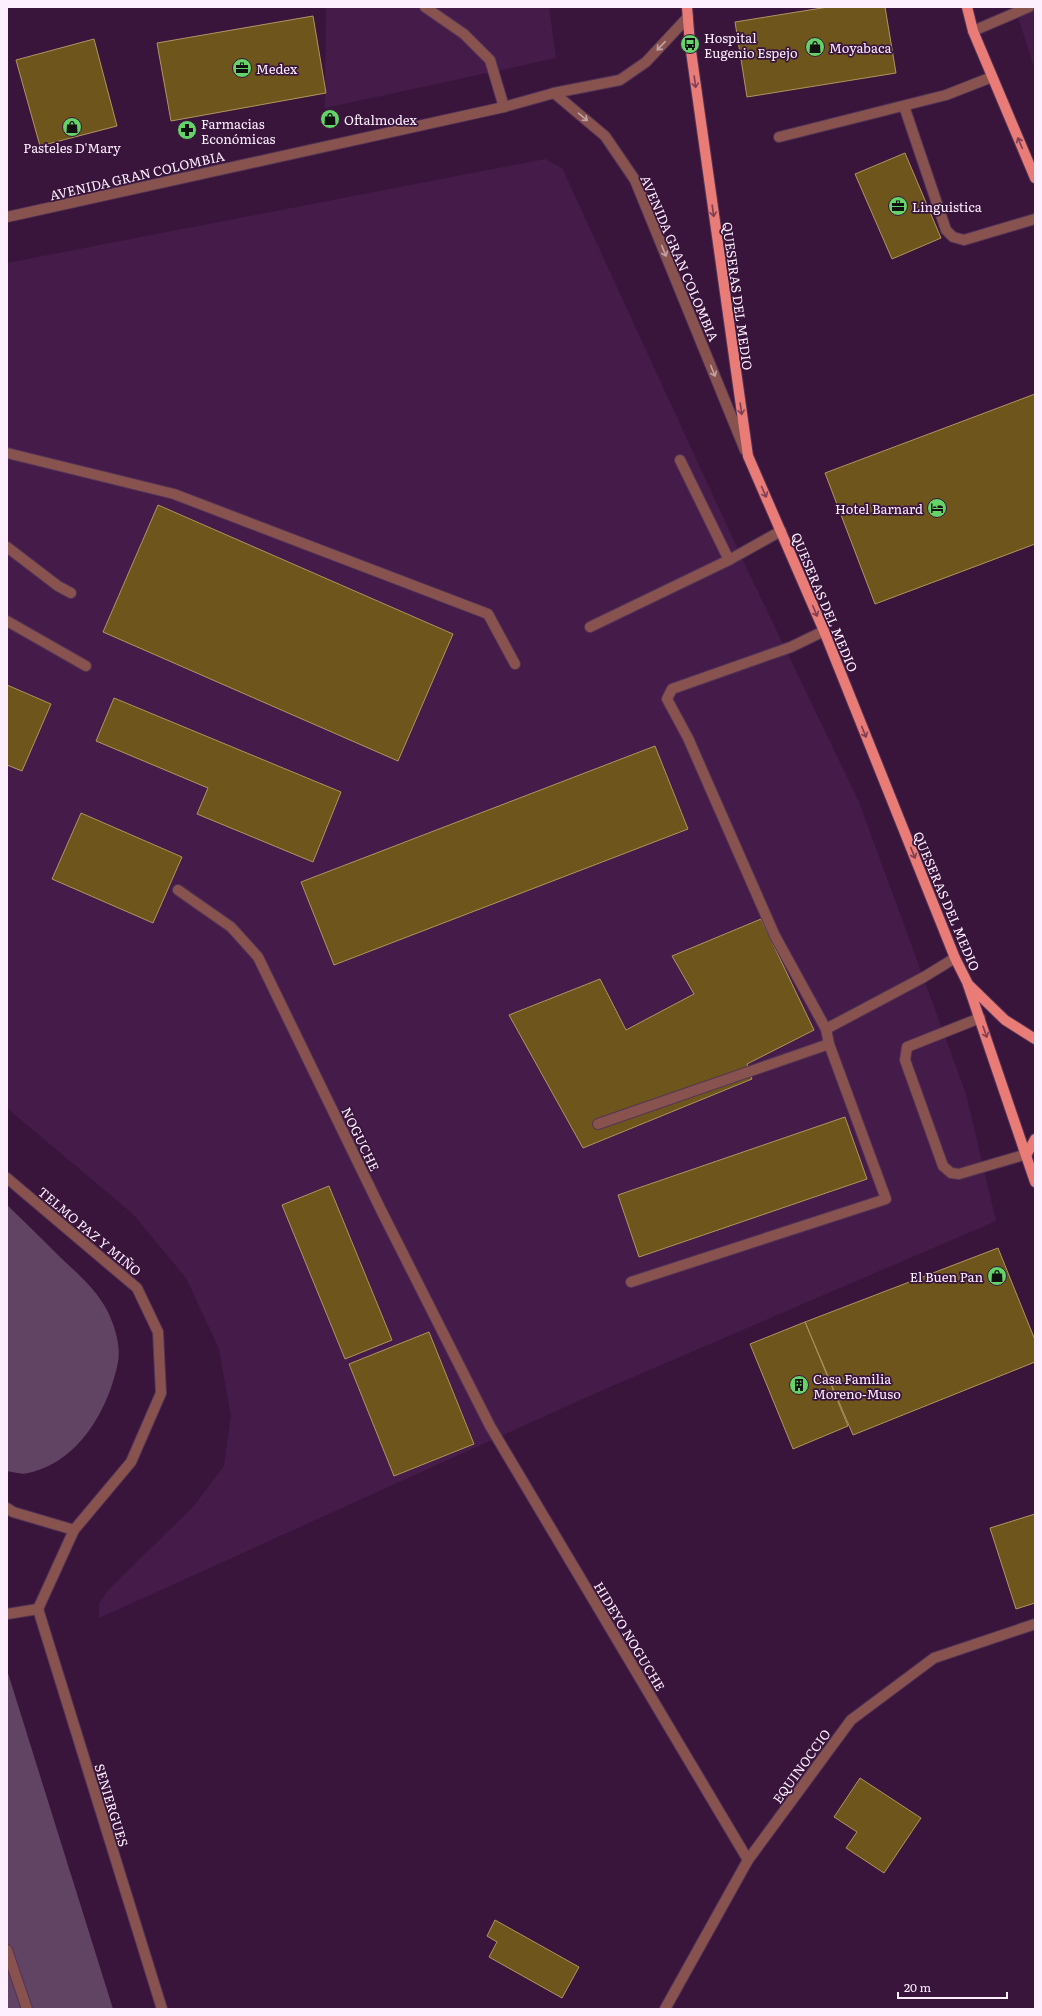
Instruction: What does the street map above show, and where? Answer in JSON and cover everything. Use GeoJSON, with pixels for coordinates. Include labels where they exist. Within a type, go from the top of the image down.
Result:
{"type":"FeatureCollection","features":[{"type":"Feature","properties":{"kind":"main road"},"geometry":{"type":"LineString","coordinates":[[967,7],[973,31],[1035,178]]}},
{"type":"Feature","properties":{"kind":"main road","name":"QUESERAS DEL MEDIO"},"geometry":{"type":"LineString","coordinates":[[687,12],[690,44],[748,456],[824,631],[955,958],[967,982],[1027,1154],[1035,1182]]}},
{"type":"Feature","properties":{"kind":"main road"},"geometry":{"type":"LineString","coordinates":[[967,982],[1006,1020],[1035,1039]]}},
{"type":"Feature","properties":{"kind":"main road"},"geometry":{"type":"LineString","coordinates":[[1027,1154],[1035,1139]]}},
{"type":"Feature","properties":{"kind":"street"},"geometry":{"type":"LineString","coordinates":[[425,7],[464,34],[490,60],[504,107]]}},
{"type":"Feature","properties":{"kind":"street"},"geometry":{"type":"LineString","coordinates":[[973,31],[1025,8]]}},
{"type":"Feature","properties":{"kind":"street","name":"AVENIDA GRAN COLOMBIA"},"geometry":{"type":"LineString","coordinates":[[7,217],[504,107],[554,92],[620,80],[646,62],[687,12]]}},
{"type":"Feature","properties":{"kind":"street"},"geometry":{"type":"LineString","coordinates":[[779,137],[946,96],[992,77]]}},
{"type":"Feature","properties":{"kind":"street","name":"AVENIDA GRAN COLOMBIA"},"geometry":{"type":"LineString","coordinates":[[554,92],[605,136],[635,180],[748,456]]}},
{"type":"Feature","properties":{"kind":"street"},"geometry":{"type":"LineString","coordinates":[[904,106],[946,230],[953,237],[964,240],[1035,219]]}},
{"type":"Feature","properties":{"kind":"street"},"geometry":{"type":"LineString","coordinates":[[7,453],[174,494],[488,614],[515,664]]}},
{"type":"Feature","properties":{"kind":"street"},"geometry":{"type":"LineString","coordinates":[[680,460],[729,560]]}},
{"type":"Feature","properties":{"kind":"street"},"geometry":{"type":"LineString","coordinates":[[590,627],[729,560],[781,531]]}},
{"type":"Feature","properties":{"kind":"street"},"geometry":{"type":"LineString","coordinates":[[7,547],[58,586],[71,593]]}},
{"type":"Feature","properties":{"kind":"street"},"geometry":{"type":"LineString","coordinates":[[7,621],[86,666]]}},
{"type":"Feature","properties":{"kind":"street"},"geometry":{"type":"LineString","coordinates":[[631,1282],[886,1199],[828,1044],[826,1030],[774,936],[688,738],[667,699],[672,689],[791,647],[824,631]]}},
{"type":"Feature","properties":{"kind":"street","name":"NOGUCHE"},"geometry":{"type":"LineString","coordinates":[[178,890],[231,927],[258,957],[381,1210],[490,1426]]}},
{"type":"Feature","properties":{"kind":"street"},"geometry":{"type":"LineString","coordinates":[[826,1030],[924,977],[955,958]]}},
{"type":"Feature","properties":{"kind":"street"},"geometry":{"type":"LineString","coordinates":[[980,1018],[907,1048],[905,1060],[943,1166],[951,1173],[959,1174],[1027,1154]]}},
{"type":"Feature","properties":{"kind":"street"},"geometry":{"type":"LineString","coordinates":[[598,1124],[828,1044]]}},
{"type":"Feature","properties":{"kind":"street","name":"TELMO PAZ Y MIÑO"},"geometry":{"type":"LineString","coordinates":[[7,1178],[137,1288],[158,1332],[161,1393],[131,1462],[74,1530],[38,1609]]}},
{"type":"Feature","properties":{"kind":"street","name":"HIDEYO NOGUCHE"},"geometry":{"type":"LineString","coordinates":[[490,1426],[748,1860]]}},
{"type":"Feature","properties":{"kind":"street"},"geometry":{"type":"LineString","coordinates":[[7,1508],[13,1512],[74,1530]]}},
{"type":"Feature","properties":{"kind":"street"},"geometry":{"type":"LineString","coordinates":[[7,1614],[38,1609]]}},
{"type":"Feature","properties":{"kind":"street","name":"SENIERGUES"},"geometry":{"type":"LineString","coordinates":[[38,1609],[162,2009]]}},
{"type":"Feature","properties":{"kind":"street","name":"EQUINOCCIO"},"geometry":{"type":"LineString","coordinates":[[665,2009],[748,1860],[851,1720],[934,1658],[1035,1624]]}},
{"type":"Feature","properties":{"kind":"street"},"geometry":{"type":"LineString","coordinates":[[7,1950],[27,2009]]}},
{"type":"Feature","properties":{"kind":"shaded area"},"geometry":{"type":"Polygon","coordinates":[[[326,7],[549,7],[556,58],[325,108],[326,7]]]}},
{"type":"Feature","properties":{"kind":"shaded area"},"geometry":{"type":"Polygon","coordinates":[[[1015,7],[1035,7],[1035,70],[1015,7]]]}},
{"type":"Feature","properties":{"kind":"shaded area"},"geometry":{"type":"Polygon","coordinates":[[[545,159],[562,168],[746,567],[859,802],[966,1094],[996,1221],[598,1392],[99,1618],[99,1604],[108,1590],[193,1507],[224,1466],[231,1416],[219,1349],[186,1278],[133,1214],[7,1108],[7,263],[545,159]]]}},
{"type":"Feature","properties":{"kind":"shaded area"},"geometry":{"type":"Polygon","coordinates":[[[7,1205],[81,1277],[99,1297],[104,1304],[113,1324],[119,1350],[114,1380],[99,1415],[88,1431],[76,1446],[62,1458],[46,1467],[26,1474],[7,1471],[7,1205]]]}},
{"type":"Feature","properties":{"kind":"shaded area"},"geometry":{"type":"Polygon","coordinates":[[[7,1670],[113,2009],[7,2009],[7,1670]]]}},
{"type":"Feature","properties":{"kind":"building","name":"Moyabaca"},"geometry":{"type":"Polygon","coordinates":[[[828,7],[885,7],[896,73],[747,97],[735,22],[828,7]]]}},
{"type":"Feature","properties":{"kind":"building","name":"Medex"},"geometry":{"type":"Polygon","coordinates":[[[313,16],[326,93],[171,121],[157,43],[313,16]]]}},
{"type":"Feature","properties":{"kind":"building"},"geometry":{"type":"Polygon","coordinates":[[[94,39],[117,126],[40,146],[16,60],[94,39]]]}},
{"type":"Feature","properties":{"kind":"building","name":"Linguistica"},"geometry":{"type":"Polygon","coordinates":[[[905,153],[941,238],[892,259],[855,174],[905,153]]]}},
{"type":"Feature","properties":{"kind":"building","name":"Hotel Barnard"},"geometry":{"type":"Polygon","coordinates":[[[1035,394],[1035,544],[875,604],[825,473],[1035,394]]]}},
{"type":"Feature","properties":{"kind":"building"},"geometry":{"type":"Polygon","coordinates":[[[158,505],[453,634],[398,761],[103,632],[158,505]]]}},
{"type":"Feature","properties":{"kind":"building"},"geometry":{"type":"Polygon","coordinates":[[[7,685],[51,704],[22,771],[7,765],[7,685]]]}},
{"type":"Feature","properties":{"kind":"building"},"geometry":{"type":"Polygon","coordinates":[[[114,698],[341,792],[313,862],[197,814],[208,788],[96,741],[114,698]]]}},
{"type":"Feature","properties":{"kind":"building"},"geometry":{"type":"Polygon","coordinates":[[[655,746],[688,829],[334,965],[301,882],[655,746]]]}},
{"type":"Feature","properties":{"kind":"building"},"geometry":{"type":"Polygon","coordinates":[[[81,813],[182,857],[153,923],[52,879],[81,813]]]}},
{"type":"Feature","properties":{"kind":"building"},"geometry":{"type":"Polygon","coordinates":[[[761,919],[814,1030],[747,1064],[752,1079],[583,1148],[509,1015],[600,979],[626,1030],[694,994],[672,956],[761,919]]]}},
{"type":"Feature","properties":{"kind":"building"},"geometry":{"type":"Polygon","coordinates":[[[845,1117],[867,1179],[639,1257],[618,1195],[845,1117]]]}},
{"type":"Feature","properties":{"kind":"building"},"geometry":{"type":"Polygon","coordinates":[[[329,1186],[392,1340],[345,1359],[282,1205],[329,1186]]]}},
{"type":"Feature","properties":{"kind":"building"},"geometry":{"type":"Polygon","coordinates":[[[998,1248],[1035,1340],[1035,1362],[853,1435],[805,1322],[998,1248]]]}},
{"type":"Feature","properties":{"kind":"building","name":"Casa Familia Moreno-Muso"},"geometry":{"type":"Polygon","coordinates":[[[805,1322],[848,1426],[793,1449],[750,1344],[805,1322]]]}},
{"type":"Feature","properties":{"kind":"building"},"geometry":{"type":"Polygon","coordinates":[[[429,1332],[474,1444],[394,1476],[349,1364],[429,1332]]]}},
{"type":"Feature","properties":{"kind":"building"},"geometry":{"type":"Polygon","coordinates":[[[1035,1514],[1035,1603],[1016,1609],[990,1528],[1035,1514]]]}},
{"type":"Feature","properties":{"kind":"building"},"geometry":{"type":"Polygon","coordinates":[[[860,1778],[921,1818],[884,1873],[846,1848],[857,1832],[834,1817],[860,1778]]]}},
{"type":"Feature","properties":{"kind":"building"},"geometry":{"type":"Polygon","coordinates":[[[495,1920],[579,1967],[562,1998],[489,1957],[497,1942],[487,1936],[495,1920]]]}},
{"type":"Feature","properties":{"kind":"place","name":"Hospital Eugenio Espejo"},"geometry":{"type":"Point","coordinates":[690,44]}},
{"type":"Feature","properties":{"kind":"place","name":"Moyabaca"},"geometry":{"type":"Point","coordinates":[815,47]}},
{"type":"Feature","properties":{"kind":"place","name":"Medex"},"geometry":{"type":"Point","coordinates":[242,68]}},
{"type":"Feature","properties":{"kind":"place","name":"Oftalmodex"},"geometry":{"type":"Point","coordinates":[330,119]}},
{"type":"Feature","properties":{"kind":"place","name":"Pasteles D'Mary"},"geometry":{"type":"Point","coordinates":[72,127]}},
{"type":"Feature","properties":{"kind":"place","name":"Farmacias Económicas"},"geometry":{"type":"Point","coordinates":[187,130]}},
{"type":"Feature","properties":{"kind":"place","name":"Linguistica"},"geometry":{"type":"Point","coordinates":[898,206]}},
{"type":"Feature","properties":{"kind":"place","name":"Hotel Barnard"},"geometry":{"type":"Point","coordinates":[937,508]}},
{"type":"Feature","properties":{"kind":"place","name":"El Buen Pan"},"geometry":{"type":"Point","coordinates":[997,1276]}},
{"type":"Feature","properties":{"kind":"place","name":"Casa Familia Moreno-Muso"},"geometry":{"type":"Point","coordinates":[799,1385]}}]}
